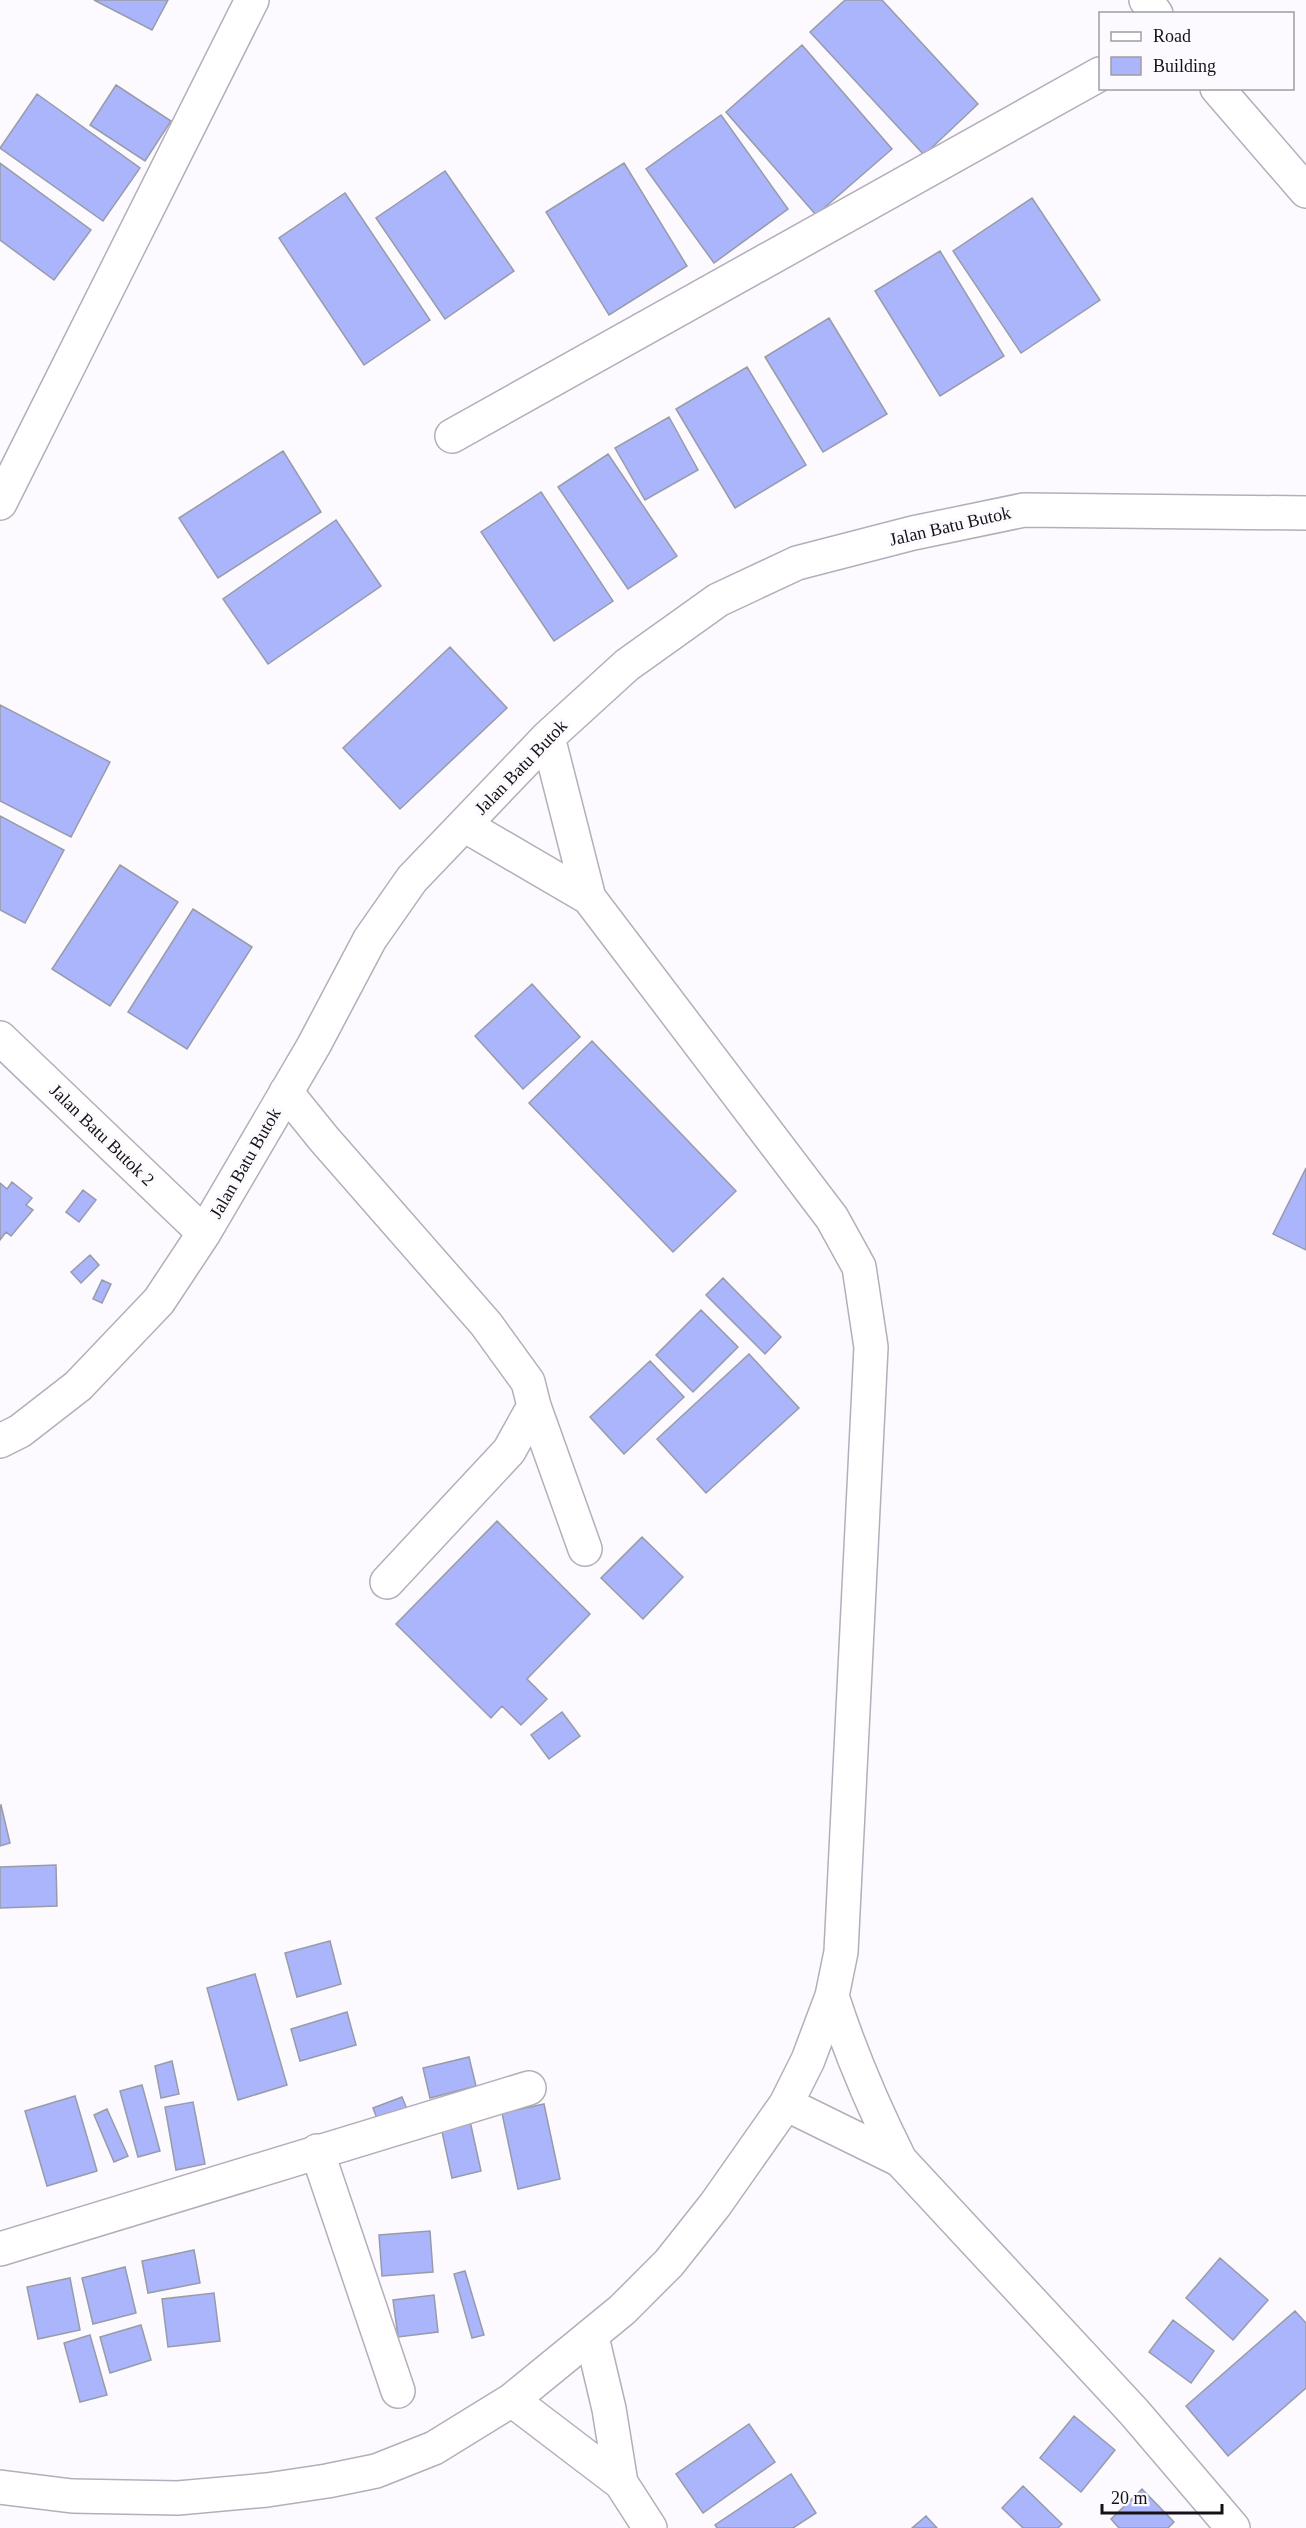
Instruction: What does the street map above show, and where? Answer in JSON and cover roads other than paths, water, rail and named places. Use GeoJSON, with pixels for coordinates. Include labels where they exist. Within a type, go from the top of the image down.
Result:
{"type":"FeatureCollection","features":[{"type":"Feature","properties":{"kind":"street"},"geometry":{"type":"LineString","coordinates":[[0,503],[252,0]]}},
{"type":"Feature","properties":{"kind":"street"},"geometry":{"type":"LineString","coordinates":[[452,436],[1099,75]]}},
{"type":"Feature","properties":{"kind":"street"},"geometry":{"type":"LineString","coordinates":[[1220,90],[1306,191]]}},
{"type":"Feature","properties":{"kind":"street","name":"Jalan Batu Butok"},"geometry":{"type":"LineString","coordinates":[[0,1441],[20,1431],[78,1386],[159,1301],[204,1233],[314,1045],[370,939],[412,879],[548,737],[627,665],[717,600],[797,564],[913,534],[1024,510],[1306,513]]}},
{"type":"Feature","properties":{"kind":"street"},"geometry":{"type":"LineString","coordinates":[[548,737],[589,898]]}},
{"type":"Feature","properties":{"kind":"street"},"geometry":{"type":"LineString","coordinates":[[0,2487],[72,2496],[178,2498],[267,2490],[327,2481],[376,2471],[434,2448],[512,2400],[592,2337],[669,2263],[715,2205],[786,2104],[808,2060],[832,1996],[842,1940],[871,1347],[859,1266],[832,1218],[589,898],[464,825]]}},
{"type":"Feature","properties":{"kind":"street","name":"Jalan Batu Butok 2"},"geometry":{"type":"LineString","coordinates":[[0,1038],[204,1233]]}},
{"type":"Feature","properties":{"kind":"street"},"geometry":{"type":"LineString","coordinates":[[286,1092],[324,1139],[486,1323],[528,1382],[534,1407],[585,1549]]}},
{"type":"Feature","properties":{"kind":"street"},"geometry":{"type":"LineString","coordinates":[[387,1582],[509,1451],[534,1407]]}},
{"type":"Feature","properties":{"kind":"street"},"geometry":{"type":"LineString","coordinates":[[832,1996],[844,2032],[882,2124],[900,2160],[1134,2412],[1233,2528]]}},
{"type":"Feature","properties":{"kind":"street"},"geometry":{"type":"LineString","coordinates":[[0,2249],[529,2088]]}},
{"type":"Feature","properties":{"kind":"street"},"geometry":{"type":"LineString","coordinates":[[786,2104],[900,2160]]}},
{"type":"Feature","properties":{"kind":"street"},"geometry":{"type":"LineString","coordinates":[[317,2151],[398,2391]]}},
{"type":"Feature","properties":{"kind":"street"},"geometry":{"type":"LineString","coordinates":[[592,2337],[609,2409],[621,2483]]}},
{"type":"Feature","properties":{"kind":"street"},"geometry":{"type":"LineString","coordinates":[[512,2400],[621,2483],[650,2528]]}}]}
